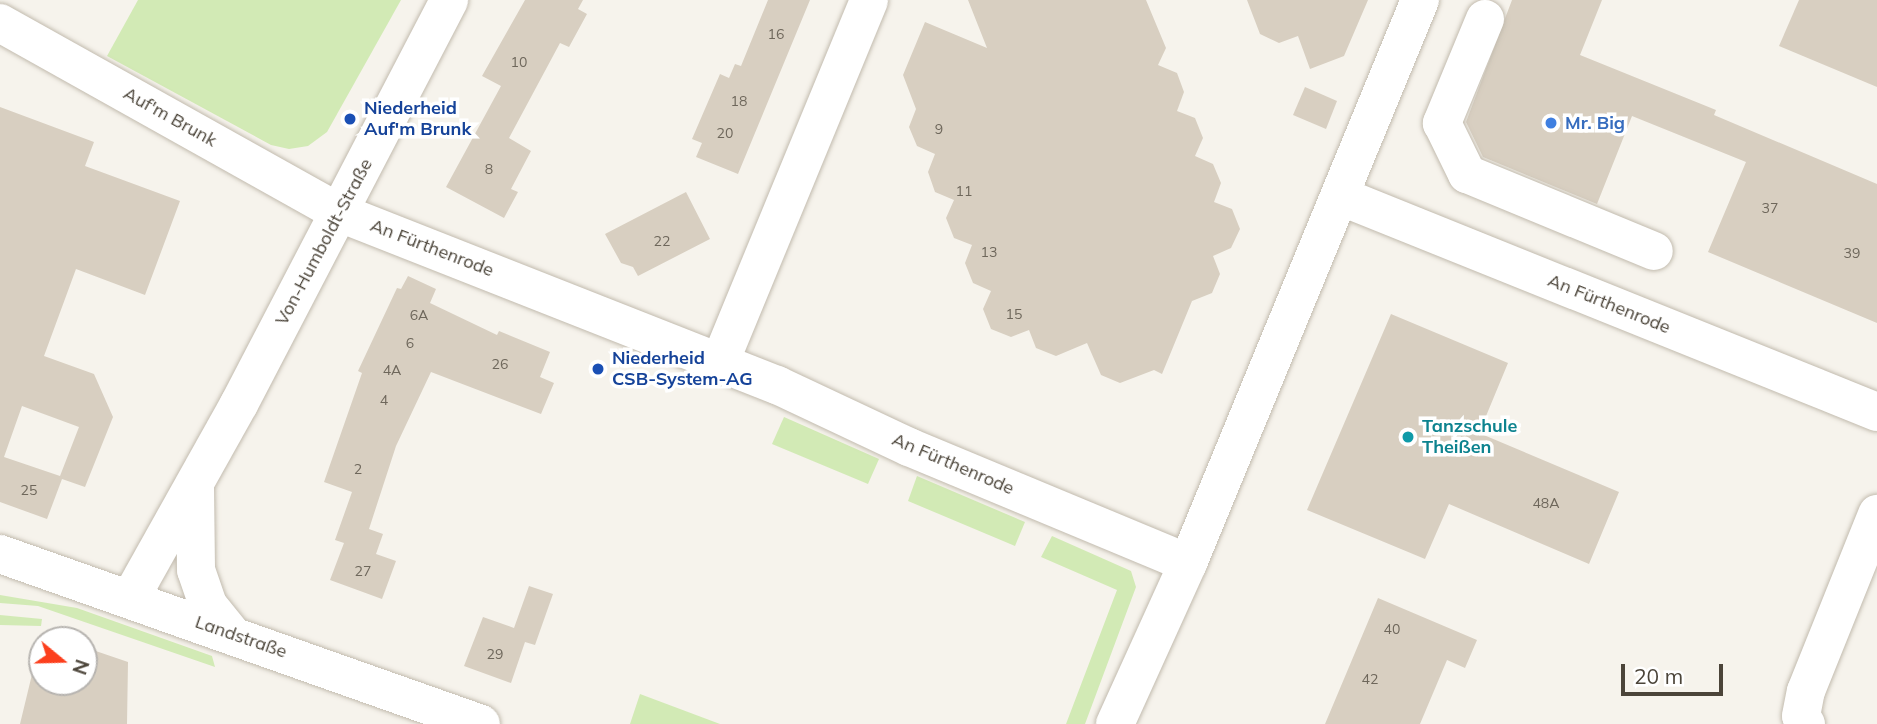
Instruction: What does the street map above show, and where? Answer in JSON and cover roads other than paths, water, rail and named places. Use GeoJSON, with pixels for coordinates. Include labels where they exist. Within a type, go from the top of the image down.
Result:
{"type":"FeatureCollection","features":[{"type":"Feature","properties":{"kind":"street","name":"Von-Humboldt-Straße"},"geometry":{"type":"LineString","coordinates":[[130,599],[340,212],[449,0]]}},
{"type":"Feature","properties":{"kind":"street"},"geometry":{"type":"LineString","coordinates":[[720,362],[869,0]]}},
{"type":"Feature","properties":{"kind":"street"},"geometry":{"type":"LineString","coordinates":[[1115,724],[1188,563],[1420,0]]}},
{"type":"Feature","properties":{"kind":"street"},"geometry":{"type":"LineString","coordinates":[[1485,19],[1443,123],[1467,174],[1654,251]]}},
{"type":"Feature","properties":{"kind":"street","name":"Auf'm Brunk"},"geometry":{"type":"LineString","coordinates":[[0,23],[340,212]]}},
{"type":"Feature","properties":{"kind":"street","name":"An Fürthenrode"},"geometry":{"type":"LineString","coordinates":[[1340,196],[1877,412]]}},
{"type":"Feature","properties":{"kind":"street","name":"An Fürthenrode"},"geometry":{"type":"LineString","coordinates":[[340,212],[720,362],[1188,563]]}},
{"type":"Feature","properties":{"kind":"street","name":"Von-Humboldt-Straße"},"geometry":{"type":"LineString","coordinates":[[195,481],[196,570],[208,606],[230,632]]}},
{"type":"Feature","properties":{"kind":"street"},"geometry":{"type":"LineString","coordinates":[[1807,724],[1801,716],[1807,691],[1877,514]]}},
{"type":"Feature","properties":{"kind":"street","name":"Landstraße"},"geometry":{"type":"LineString","coordinates":[[0,554],[230,632],[481,724]]}},
{"type":"Feature","properties":{"kind":"place","name":"Niederheid Auf'm Brunk"},"geometry":{"type":"Point","coordinates":[350,119]}},
{"type":"Feature","properties":{"kind":"place","name":"Mr. Big"},"geometry":{"type":"Point","coordinates":[1551,123]}},
{"type":"Feature","properties":{"kind":"place","name":"Niederheid CSB-System-AG"},"geometry":{"type":"Point","coordinates":[598,369]}},
{"type":"Feature","properties":{"kind":"place","name":"Tanzschule Theißen"},"geometry":{"type":"Point","coordinates":[1408,437]}}]}
